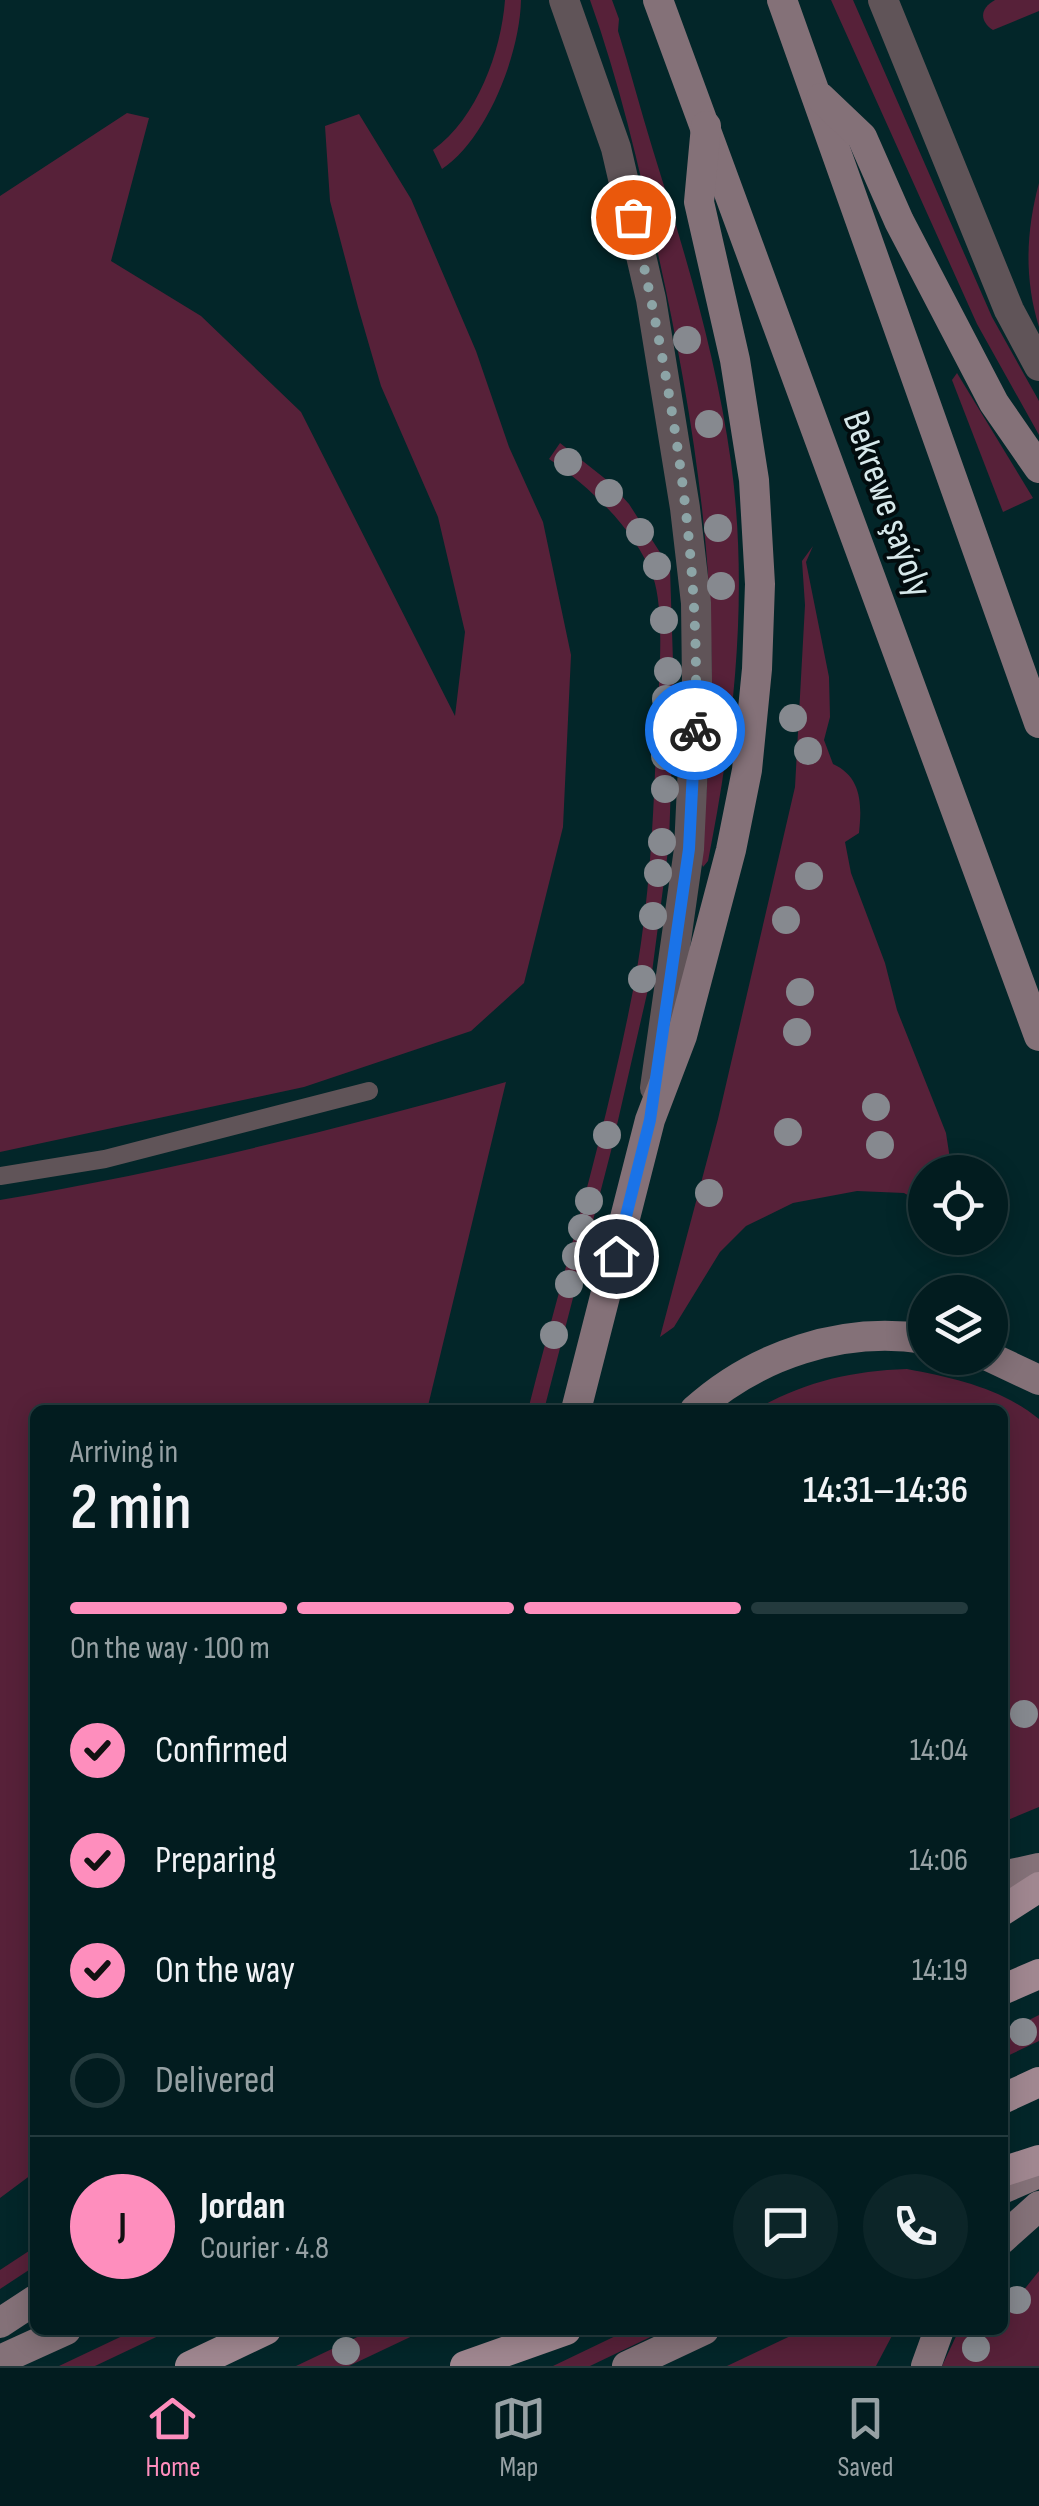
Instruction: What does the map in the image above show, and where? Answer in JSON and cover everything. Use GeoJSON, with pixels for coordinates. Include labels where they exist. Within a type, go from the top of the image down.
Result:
{"type":"FeatureCollection","features":[{"type":"Feature","properties":{"kind":"main road","name":"Bekrewe şaýoly"},"geometry":{"type":"LineString","coordinates":[[658,0],[1039,1036]]}},
{"type":"Feature","properties":{"kind":"main road","name":"Bekrewe şaýoly"},"geometry":{"type":"LineString","coordinates":[[782,0],[1039,723]]}},
{"type":"Feature","properties":{"kind":"main road"},"geometry":{"type":"LineString","coordinates":[[815,92],[862,137],[899,221],[994,403],[1039,468]]}},
{"type":"Feature","properties":{"kind":"main road"},"geometry":{"type":"LineString","coordinates":[[577,1405],[650,1120],[682,1036],[731,850],[747,770],[760,584],[754,480],[735,360],[699,202],[706,126]]}},
{"type":"Feature","properties":{"kind":"main road"},"geometry":{"type":"LineString","coordinates":[[700,1405],[720,1387],[766,1362],[809,1346],[859,1337],[908,1338]]}},
{"type":"Feature","properties":{"kind":"main road"},"geometry":{"type":"LineString","coordinates":[[1008,1365],[1039,1380]]}},
{"type":"Feature","properties":{"kind":"main road"},"geometry":{"type":"LineString","coordinates":[[1008,1875],[1039,1868]]}},
{"type":"Feature","properties":{"kind":"main road"},"geometry":{"type":"LineString","coordinates":[[1008,1896],[1039,1883]]}},
{"type":"Feature","properties":{"kind":"main road"},"geometry":{"type":"LineString","coordinates":[[1008,1906],[1039,1883]]}},
{"type":"Feature","properties":{"kind":"main road"},"geometry":{"type":"LineString","coordinates":[[1008,1987],[1039,1974]]}},
{"type":"Feature","properties":{"kind":"main road"},"geometry":{"type":"LineString","coordinates":[[1008,2096],[1039,2082]]}},
{"type":"Feature","properties":{"kind":"main road"},"geometry":{"type":"LineString","coordinates":[[1008,2170],[1039,2160]]}},
{"type":"Feature","properties":{"kind":"main road"},"geometry":{"type":"LineString","coordinates":[[1008,2186],[1039,2172]]}},
{"type":"Feature","properties":{"kind":"main road"},"geometry":{"type":"LineString","coordinates":[[1008,2234],[1039,2206]]}},
{"type":"Feature","properties":{"kind":"main road"},"geometry":{"type":"LineString","coordinates":[[0,2323],[30,2303]]}},
{"type":"Feature","properties":{"kind":"main road"},"geometry":{"type":"LineString","coordinates":[[0,2360],[55,2335]]}},
{"type":"Feature","properties":{"kind":"main road"},"geometry":{"type":"LineString","coordinates":[[190,2366],[255,2335]]}},
{"type":"Feature","properties":{"kind":"main road"},"geometry":{"type":"LineString","coordinates":[[446,2366],[511,2335]]}},
{"type":"Feature","properties":{"kind":"main road"},"geometry":{"type":"LineString","coordinates":[[466,2366],[552,2335]]}},
{"type":"Feature","properties":{"kind":"main road"},"geometry":{"type":"LineString","coordinates":[[628,2366],[693,2335]]}},
{"type":"Feature","properties":{"kind":"main road"},"geometry":{"type":"LineString","coordinates":[[926,2366],[938,2335]]}},
{"type":"Feature","properties":{"kind":"street"},"geometry":{"type":"LineString","coordinates":[[564,0],[616,148],[651,299],[686,508],[696,603],[697,682],[689,849],[650,1120]]}},
{"type":"Feature","properties":{"kind":"street"},"geometry":{"type":"LineString","coordinates":[[883,0],[1009,310],[1039,366]]}},
{"type":"Feature","properties":{"kind":"lane"},"geometry":{"type":"LineString","coordinates":[[0,1176],[104,1159],[369,1091]]}},
{"type":"Feature","properties":{"kind":"shaded area"},"geometry":{"type":"Polygon","coordinates":[[[505,0],[521,0],[515,45],[498,94],[473,138],[442,169],[433,150],[462,120],[484,82],[498,41],[505,0]]]}},
{"type":"Feature","properties":{"kind":"shaded area"},"geometry":{"type":"Polygon","coordinates":[[[590,0],[612,0],[619,19],[618,31],[708,342],[731,462],[739,562],[736,662],[717,812],[708,861],[703,867],[700,859],[709,763],[711,670],[700,488],[670,308],[636,155],[590,0]]]}},
{"type":"Feature","properties":{"kind":"shaded area"},"geometry":{"type":"Polygon","coordinates":[[[831,0],[853,0],[992,317],[1039,401],[1039,435],[977,324],[831,0]]]}},
{"type":"Feature","properties":{"kind":"shaded area"},"geometry":{"type":"Polygon","coordinates":[[[995,0],[1039,0],[1039,11],[993,30],[983,15],[995,0]]]}},
{"type":"Feature","properties":{"kind":"shaded area"},"geometry":{"type":"Polygon","coordinates":[[[127,113],[149,118],[111,261],[201,316],[301,412],[455,716],[465,632],[438,517],[381,386],[358,307],[330,201],[325,126],[359,114],[411,199],[476,351],[509,447],[543,522],[571,655],[563,827],[524,983],[471,1031],[304,1087],[0,1152],[0,196],[127,113]]]}},
{"type":"Feature","properties":{"kind":"shaded area"},"geometry":{"type":"Polygon","coordinates":[[[1039,183],[1039,327],[1028,255],[1039,183]]]}},
{"type":"Feature","properties":{"kind":"shaded area"},"geometry":{"type":"Polygon","coordinates":[[[957,373],[1033,498],[1003,512],[952,380],[957,373]]]}},
{"type":"Feature","properties":{"kind":"shaded area"},"geometry":{"type":"Polygon","coordinates":[[[560,443],[608,481],[629,504],[670,568],[674,693],[669,843],[652,972],[611,1151],[545,1405],[529,1405],[600,1136],[637,969],[651,845],[660,667],[657,591],[645,559],[610,510],[549,459],[560,443]]]}},
{"type":"Feature","properties":{"kind":"shaded area"},"geometry":{"type":"Polygon","coordinates":[[[813,546],[806,562],[829,677],[830,717],[824,740],[833,764],[855,784],[860,802],[859,833],[845,842],[851,873],[885,963],[897,1010],[946,1133],[949,1155],[908,1155],[908,1195],[857,1191],[793,1203],[746,1226],[720,1252],[674,1327],[660,1337],[718,1119],[795,787],[805,605],[802,561],[813,546]]]}},
{"type":"Feature","properties":{"kind":"shaded area"},"geometry":{"type":"Polygon","coordinates":[[[506,1082],[428,1405],[30,1405],[30,2176],[0,2198],[0,1200],[128,1176],[506,1082]]]}},
{"type":"Feature","properties":{"kind":"shaded area"},"geometry":{"type":"Polygon","coordinates":[[[907,1369],[908,1375],[933,1375],[993,1392],[1039,1419],[1039,1807],[1008,1820],[1008,1405],[765,1405],[828,1380],[907,1369]]]}},
{"type":"Feature","properties":{"kind":"shaded area"},"geometry":{"type":"Polygon","coordinates":[[[1039,2015],[1039,2041],[1008,2056],[1008,2030],[1039,2015]]]}},
{"type":"Feature","properties":{"kind":"shaded area"},"geometry":{"type":"Polygon","coordinates":[[[30,2250],[30,2269],[0,2289],[0,2270],[30,2250]]]}},
{"type":"Feature","properties":{"kind":"shaded area"},"geometry":{"type":"Polygon","coordinates":[[[1039,2271],[1039,2366],[942,2366],[957,2335],[1008,2335],[1008,2310],[1039,2271]]]}},
{"type":"Feature","properties":{"kind":"shaded area"},"geometry":{"type":"Polygon","coordinates":[[[124,2335],[160,2335],[95,2366],[59,2366],[124,2335]]]}},
{"type":"Feature","properties":{"kind":"shaded area"},"geometry":{"type":"Polygon","coordinates":[[[361,2335],[414,2335],[349,2366],[296,2366],[361,2335]]]}},
{"type":"Feature","properties":{"kind":"shaded area"},"geometry":{"type":"Polygon","coordinates":[[[618,2335],[655,2335],[590,2366],[553,2366],[618,2335]]]}},
{"type":"Feature","properties":{"kind":"shaded area"},"geometry":{"type":"Polygon","coordinates":[[[792,2335],[892,2335],[876,2366],[727,2366],[792,2335]]]}},
{"type":"Feature","properties":{"kind":"way so far"},"geometry":{"type":"LineString","coordinates":[[633,217],[662,357],[686,508],[696,603],[695,730]]}},
{"type":"Feature","properties":{"kind":"route"},"geometry":{"type":"LineString","coordinates":[[616,1256],[650,1120],[689,849],[695,730]]}}]}
